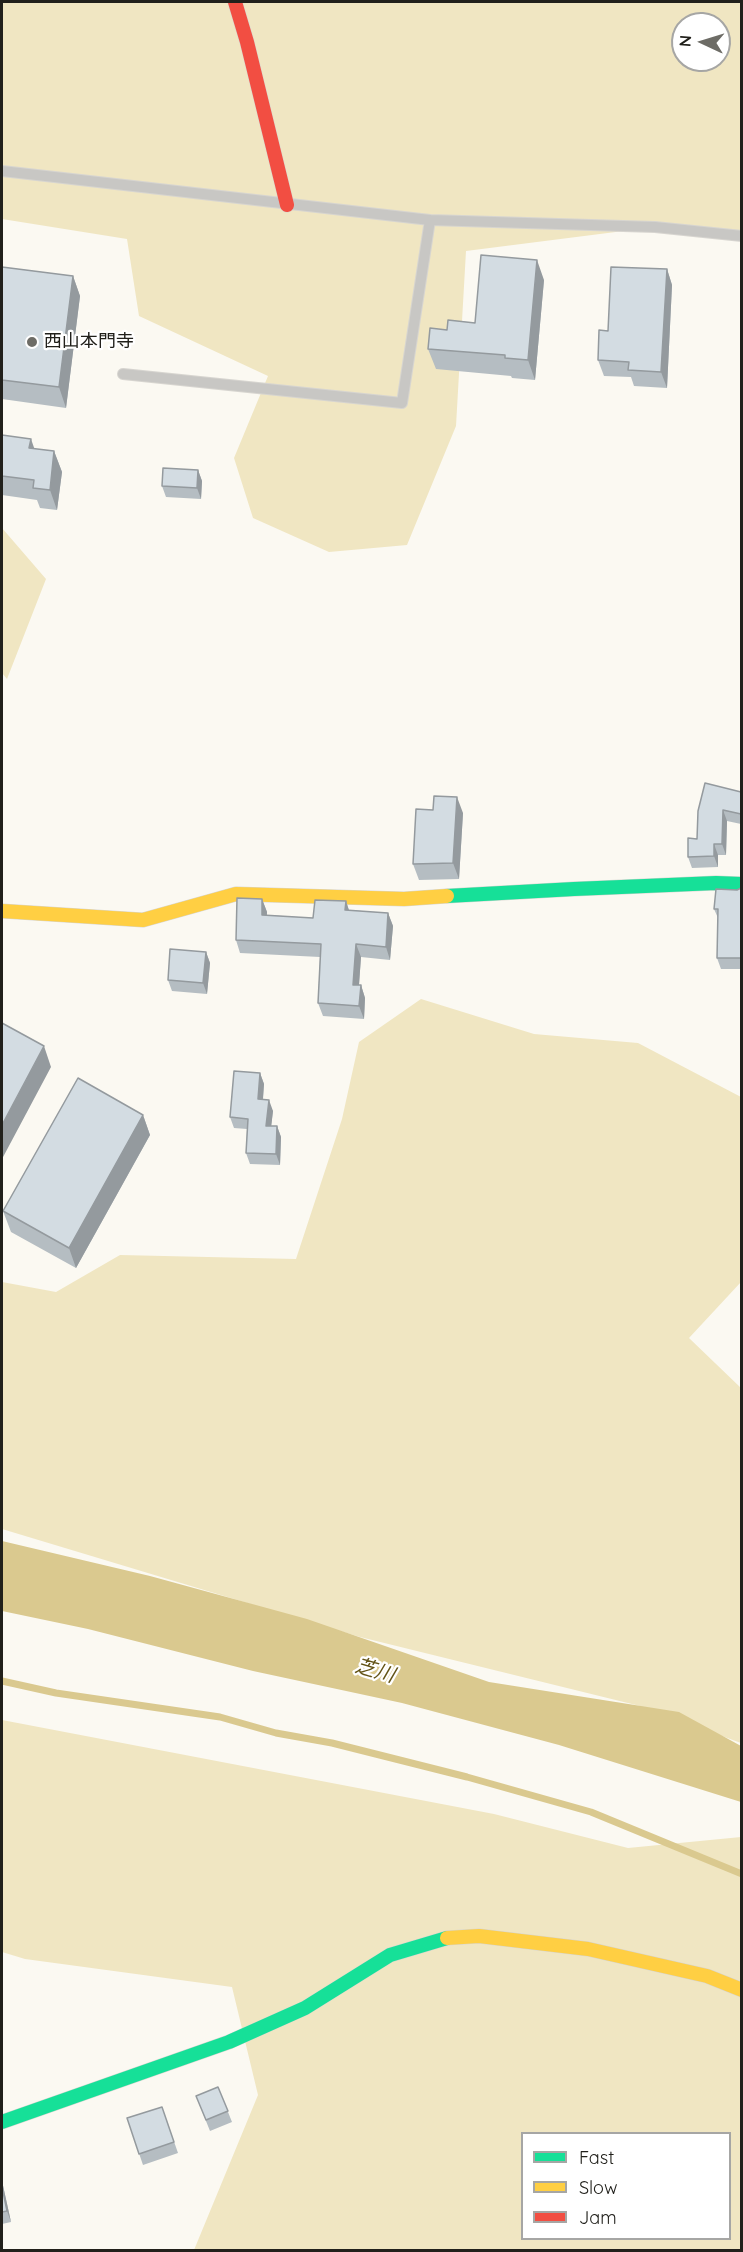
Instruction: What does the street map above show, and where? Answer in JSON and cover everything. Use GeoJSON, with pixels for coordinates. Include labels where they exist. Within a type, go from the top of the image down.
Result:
{"type":"FeatureCollection","features":[{"type":"Feature","properties":{"kind":"street"},"geometry":{"type":"LineString","coordinates":[[235,2],[287,205]]}},
{"type":"Feature","properties":{"kind":"street"},"geometry":{"type":"LineString","coordinates":[[2,911],[143,920],[236,894],[404,899],[574,889],[741,884]]}},
{"type":"Feature","properties":{"kind":"street"},"geometry":{"type":"LineString","coordinates":[[2,2122],[229,2042],[306,2008],[390,1955],[441,1938],[479,1936],[588,1949],[707,1976],[741,1990]]}},
{"type":"Feature","properties":{"kind":"lane"},"geometry":{"type":"LineString","coordinates":[[2,171],[430,220],[656,228],[741,236]]}},
{"type":"Feature","properties":{"kind":"lane"},"geometry":{"type":"LineString","coordinates":[[123,374],[402,403],[430,220]]}},
{"type":"Feature","properties":{"kind":"shaded area"},"geometry":{"type":"Polygon","coordinates":[[[2,2],[741,2],[741,237],[655,227],[466,251],[456,426],[407,545],[329,552],[253,518],[234,458],[268,376],[139,316],[127,239],[2,219],[2,2]]]}},
{"type":"Feature","properties":{"kind":"shaded area"},"geometry":{"type":"Polygon","coordinates":[[[2,528],[46,579],[7,679],[2,673],[2,528]]]}},
{"type":"Feature","properties":{"kind":"shaded area"},"geometry":{"type":"Polygon","coordinates":[[[421,999],[534,1034],[638,1043],[741,1097],[741,1282],[689,1338],[741,1388],[741,1743],[640,1706],[360,1637],[2,1529],[2,1282],[56,1292],[120,1255],[296,1259],[342,1119],[359,1042],[421,999]]]}},
{"type":"Feature","properties":{"kind":"shaded area"},"geometry":{"type":"Polygon","coordinates":[[[2,1720],[494,1814],[628,1848],[741,1837],[741,2250],[194,2250],[258,2095],[232,1987],[25,1959],[2,1952],[2,1720]]]}},
{"type":"Feature","properties":{"kind":"water","name":"芝川"},"geometry":{"type":"Polygon","coordinates":[[[2,1541],[150,1576],[307,1619],[489,1682],[679,1712],[741,1746],[741,1802],[559,1745],[402,1703],[253,1671],[88,1629],[2,1611],[2,1541]]]}},
{"type":"Feature","properties":{"kind":"building"},"geometry":{"type":"Polygon","coordinates":[[[481,255],[537,260],[528,360],[505,358],[505,355],[428,349],[430,328],[447,330],[448,320],[475,323],[481,255]]]}},
{"type":"Feature","properties":{"kind":"building"},"geometry":{"type":"Polygon","coordinates":[[[2,267],[73,276],[59,387],[2,380],[2,267]]]}},
{"type":"Feature","properties":{"kind":"building"},"geometry":{"type":"Polygon","coordinates":[[[611,267],[667,269],[661,372],[628,370],[629,362],[598,360],[599,330],[608,331],[611,267]]]}},
{"type":"Feature","properties":{"kind":"building"},"geometry":{"type":"Polygon","coordinates":[[[2,435],[31,439],[29,448],[54,451],[50,490],[33,488],[34,480],[2,476],[2,435]]]}},
{"type":"Feature","properties":{"kind":"building"},"geometry":{"type":"Polygon","coordinates":[[[163,468],[198,470],[197,488],[162,486],[163,468]]]}},
{"type":"Feature","properties":{"kind":"building"},"geometry":{"type":"Polygon","coordinates":[[[705,783],[741,792],[741,814],[723,810],[722,844],[714,844],[714,856],[688,857],[688,838],[697,839],[698,811],[705,783]]]}},
{"type":"Feature","properties":{"kind":"building"},"geometry":{"type":"Polygon","coordinates":[[[434,796],[457,797],[453,863],[413,864],[416,809],[433,810],[434,796]]]}},
{"type":"Feature","properties":{"kind":"building"},"geometry":{"type":"Polygon","coordinates":[[[741,888],[741,958],[717,958],[718,909],[714,909],[716,889],[737,890],[741,888]]]}},
{"type":"Feature","properties":{"kind":"building"},"geometry":{"type":"Polygon","coordinates":[[[237,898],[262,899],[262,915],[313,918],[315,900],[346,901],[345,910],[388,913],[386,947],[356,944],[353,985],[361,985],[359,1006],[318,1003],[321,944],[236,940],[237,898]]]}},
{"type":"Feature","properties":{"kind":"building"},"geometry":{"type":"Polygon","coordinates":[[[170,949],[206,952],[203,983],[168,980],[170,949]]]}},
{"type":"Feature","properties":{"kind":"building"},"geometry":{"type":"Polygon","coordinates":[[[2,1023],[44,1046],[2,1125],[2,1023]]]}},
{"type":"Feature","properties":{"kind":"building"},"geometry":{"type":"Polygon","coordinates":[[[234,1071],[260,1073],[258,1099],[269,1100],[266,1126],[277,1126],[276,1154],[246,1153],[248,1119],[230,1117],[234,1071]]]}},
{"type":"Feature","properties":{"kind":"building"},"geometry":{"type":"Polygon","coordinates":[[[78,1078],[143,1115],[69,1248],[3,1211],[78,1078]]]}},
{"type":"Feature","properties":{"kind":"building"},"geometry":{"type":"Polygon","coordinates":[[[218,2087],[228,2111],[206,2120],[196,2096],[218,2087]]]}},
{"type":"Feature","properties":{"kind":"building"},"geometry":{"type":"Polygon","coordinates":[[[162,2107],[174,2142],[139,2154],[127,2118],[162,2107]]]}},
{"type":"Feature","properties":{"kind":"building"},"geometry":{"type":"Polygon","coordinates":[[[2,2187],[7,2211],[2,2212],[2,2187]]]}},
{"type":"Feature","properties":{"kind":"waterway"},"geometry":{"type":"LineString","coordinates":[[2,1681],[56,1693],[220,1717],[276,1733],[332,1743],[467,1777],[591,1812],[742,1874]]}},
{"type":"Feature","properties":{"kind":"traffic: fast"},"geometry":{"type":"LineString","coordinates":[[447,896],[716,883],[742,884]]}},
{"type":"Feature","properties":{"kind":"traffic: fast"},"geometry":{"type":"LineString","coordinates":[[2,2122],[229,2042],[305,2008],[390,1955],[447,1938]]}},
{"type":"Feature","properties":{"kind":"traffic: slow"},"geometry":{"type":"LineString","coordinates":[[2,911],[143,920],[236,894],[404,899],[447,896]]}},
{"type":"Feature","properties":{"kind":"traffic: slow"},"geometry":{"type":"LineString","coordinates":[[447,1938],[479,1936],[588,1949],[707,1976],[742,1990]]}},
{"type":"Feature","properties":{"kind":"traffic: jam"},"geometry":{"type":"LineString","coordinates":[[235,2],[287,205]]}},
{"type":"Feature","properties":{"kind":"place","name":"西山本門寺"},"geometry":{"type":"Point","coordinates":[32,342]}}]}
